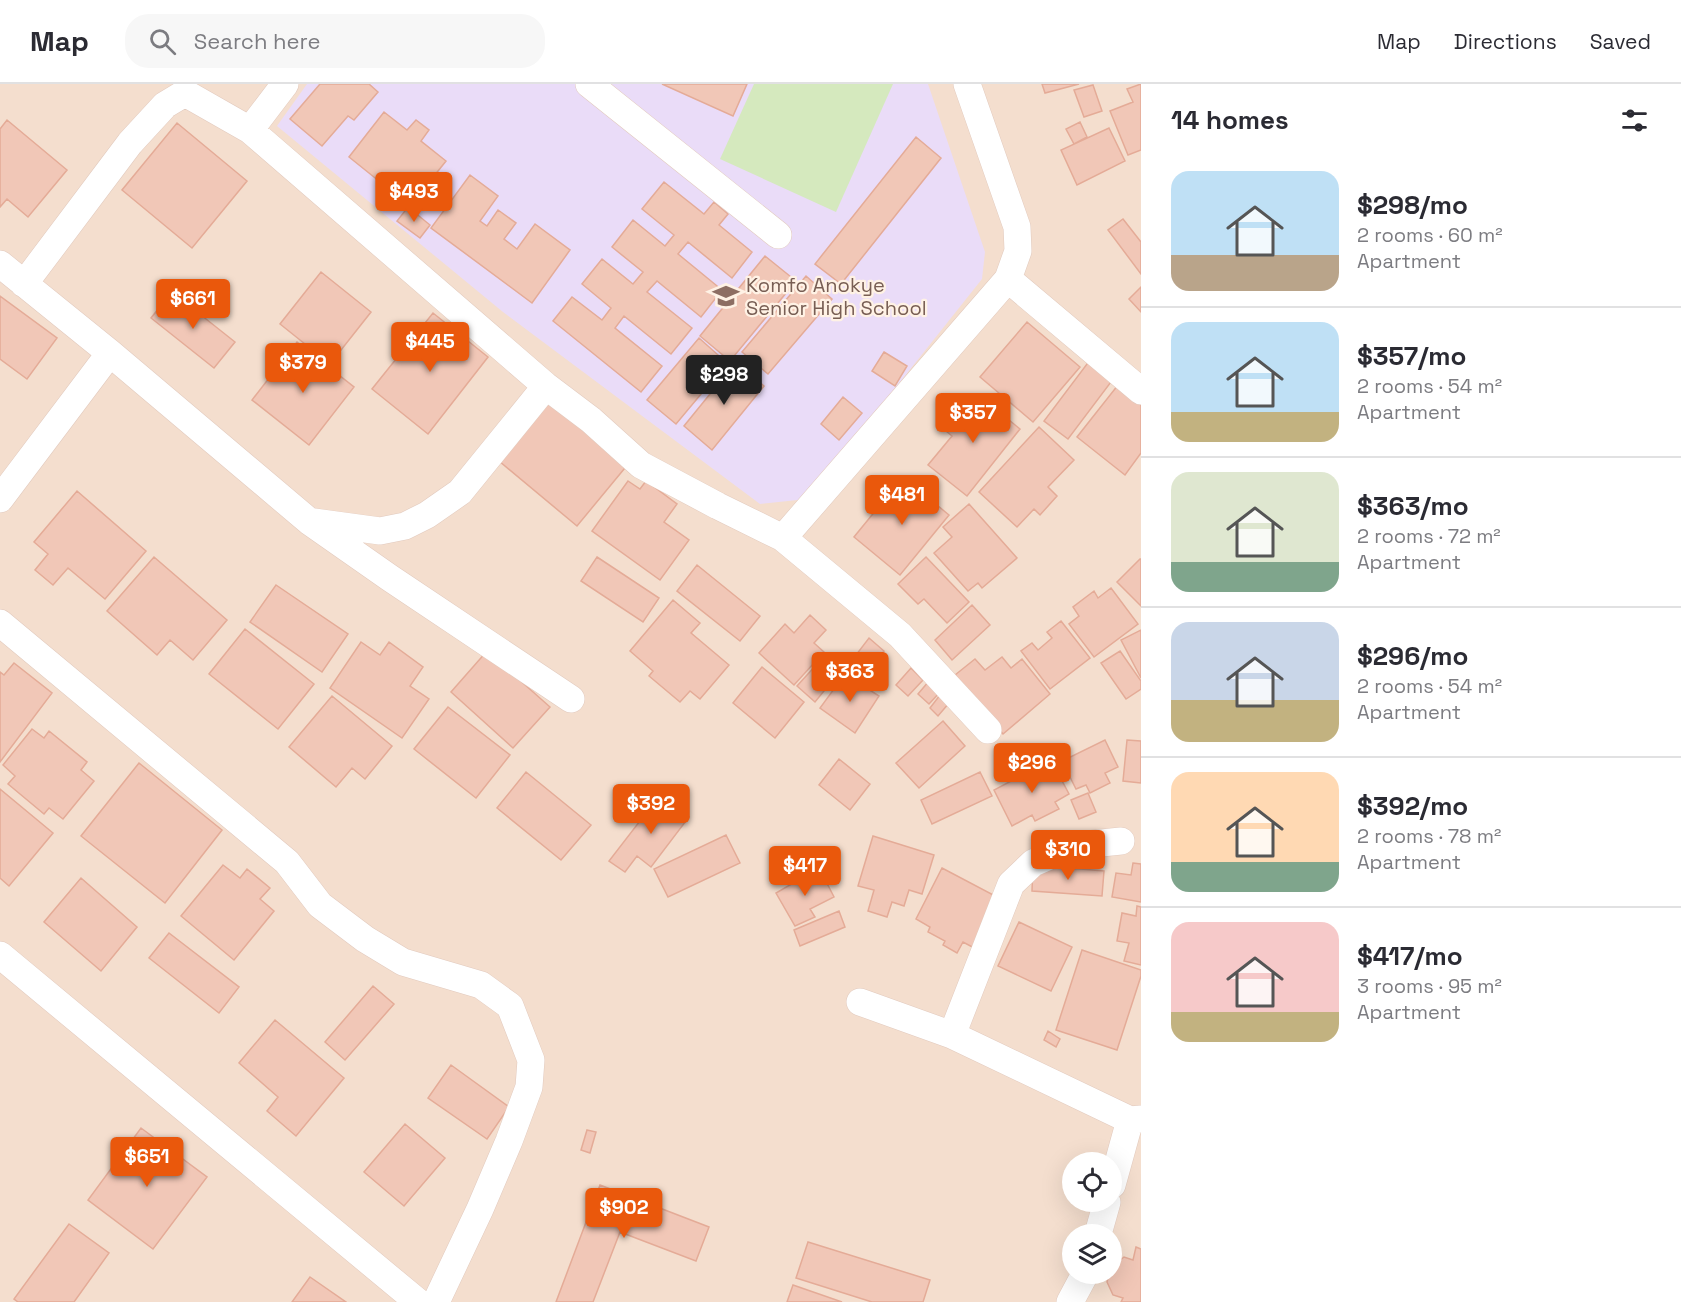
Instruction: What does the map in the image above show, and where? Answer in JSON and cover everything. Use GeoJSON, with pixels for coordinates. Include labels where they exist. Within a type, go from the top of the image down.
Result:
{"type":"FeatureCollection","features":[{"type":"Feature","properties":{"kind":"street"},"geometry":{"type":"LineString","coordinates":[[250,130],[285,84]]}},
{"type":"Feature","properties":{"kind":"street"},"geometry":{"type":"LineString","coordinates":[[589,84],[778,235]]}},
{"type":"Feature","properties":{"kind":"street"},"geometry":{"type":"LineString","coordinates":[[783,538],[1008,279],[1018,251],[1017,227],[967,84]]}},
{"type":"Feature","properties":{"kind":"street"},"geometry":{"type":"LineString","coordinates":[[24,284],[130,143],[165,105],[184,89],[250,130],[546,386],[591,420],[641,465],[718,507],[783,538],[900,635],[988,730]]}},
{"type":"Feature","properties":{"kind":"street"},"geometry":{"type":"LineString","coordinates":[[0,264],[111,353],[310,522],[399,585],[571,699]]}},
{"type":"Feature","properties":{"kind":"street"},"geometry":{"type":"LineString","coordinates":[[1008,279],[1141,391]]}},
{"type":"Feature","properties":{"kind":"street"},"geometry":{"type":"LineString","coordinates":[[0,498],[111,353]]}},
{"type":"Feature","properties":{"kind":"street"},"geometry":{"type":"LineString","coordinates":[[310,522],[380,531],[405,526],[428,515],[460,492],[546,386]]}},
{"type":"Feature","properties":{"kind":"street"},"geometry":{"type":"LineString","coordinates":[[0,623],[287,862],[320,905],[365,939],[403,962],[481,985],[510,1006],[531,1060],[530,1087],[484,1199],[436,1302]]}},
{"type":"Feature","properties":{"kind":"street"},"geometry":{"type":"LineString","coordinates":[[952,1035],[1011,884],[1033,863],[1072,846],[1121,841]]}},
{"type":"Feature","properties":{"kind":"street"},"geometry":{"type":"LineString","coordinates":[[0,955],[418,1302]]}},
{"type":"Feature","properties":{"kind":"street"},"geometry":{"type":"LineString","coordinates":[[860,1002],[952,1035],[1136,1120],[1122,1158]]}},
{"type":"Feature","properties":{"kind":"street"},"geometry":{"type":"LineString","coordinates":[[1070,1302],[1080,1284]]}},
{"type":"Feature","properties":{"kind":"shaded area"},"geometry":{"type":"Polygon","coordinates":[[[0,84],[1141,84],[1141,1302],[0,1302],[0,84]]]}},
{"type":"Feature","properties":{"kind":"shaded area","name":"Komfo Anokye Senior High School"},"geometry":{"type":"Polygon","coordinates":[[[307,84],[928,84],[985,252],[982,279],[807,499],[760,504],[503,312],[277,126],[307,84]]]}},
{"type":"Feature","properties":{"kind":"green space"},"geometry":{"type":"Polygon","coordinates":[[[754,84],[893,84],[836,212],[720,159],[754,84]]]}},
{"type":"Feature","properties":{"kind":"building"},"geometry":{"type":"Polygon","coordinates":[[[320,84],[369,84],[378,92],[354,120],[348,116],[322,146],[290,119],[320,84]]]}},
{"type":"Feature","properties":{"kind":"building"},"geometry":{"type":"Polygon","coordinates":[[[662,84],[747,84],[733,116],[662,84]]]}},
{"type":"Feature","properties":{"kind":"building"},"geometry":{"type":"Polygon","coordinates":[[[1042,84],[1079,84],[1045,93],[1042,84]]]}},
{"type":"Feature","properties":{"kind":"building"},"geometry":{"type":"Polygon","coordinates":[[[1141,84],[1141,150],[1128,155],[1110,111],[1133,102],[1127,89],[1141,84]]]}},
{"type":"Feature","properties":{"kind":"building"},"geometry":{"type":"Polygon","coordinates":[[[1093,85],[1102,111],[1084,117],[1074,90],[1093,85]]]}},
{"type":"Feature","properties":{"kind":"building"},"geometry":{"type":"Polygon","coordinates":[[[384,112],[407,130],[416,120],[429,130],[421,141],[446,161],[410,206],[349,157],[384,112]]]}},
{"type":"Feature","properties":{"kind":"building"},"geometry":{"type":"Polygon","coordinates":[[[7,120],[67,170],[28,217],[7,199],[0,207],[0,129],[7,120]]]}},
{"type":"Feature","properties":{"kind":"building"},"geometry":{"type":"Polygon","coordinates":[[[1080,122],[1087,137],[1074,144],[1066,129],[1080,122]]]}},
{"type":"Feature","properties":{"kind":"building"},"geometry":{"type":"Polygon","coordinates":[[[177,123],[247,181],[192,248],[122,190],[177,123]]]}},
{"type":"Feature","properties":{"kind":"building"},"geometry":{"type":"Polygon","coordinates":[[[1109,128],[1125,161],[1077,185],[1061,150],[1109,128]]]}},
{"type":"Feature","properties":{"kind":"building"},"geometry":{"type":"Polygon","coordinates":[[[916,137],[941,158],[841,284],[815,264],[916,137]]]}},
{"type":"Feature","properties":{"kind":"building"},"geometry":{"type":"Polygon","coordinates":[[[470,175],[498,196],[480,221],[487,226],[498,210],[516,223],[504,239],[517,249],[535,224],[570,250],[532,303],[431,228],[470,175]]]}},
{"type":"Feature","properties":{"kind":"building"},"geometry":{"type":"Polygon","coordinates":[[[664,182],[704,214],[714,202],[728,214],[719,225],[752,252],[732,278],[688,242],[678,254],[722,290],[701,317],[657,281],[647,292],[692,328],[671,354],[624,316],[615,328],[662,366],[641,392],[553,321],[572,297],[602,320],[611,308],[582,284],[602,259],[633,284],[643,272],[612,247],[633,220],[665,246],[674,235],[642,209],[664,182]]]}},
{"type":"Feature","properties":{"kind":"building"},"geometry":{"type":"Polygon","coordinates":[[[408,207],[430,225],[420,238],[397,221],[408,207]]]}},
{"type":"Feature","properties":{"kind":"building"},"geometry":{"type":"Polygon","coordinates":[[[1123,219],[1141,242],[1141,274],[1108,230],[1123,219]]]}},
{"type":"Feature","properties":{"kind":"building"},"geometry":{"type":"Polygon","coordinates":[[[765,256],[796,281],[730,361],[700,336],[765,256]]]}},
{"type":"Feature","properties":{"kind":"building"},"geometry":{"type":"Polygon","coordinates":[[[321,272],[371,312],[330,364],[280,324],[321,272]]]}},
{"type":"Feature","properties":{"kind":"building"},"geometry":{"type":"Polygon","coordinates":[[[806,276],[832,299],[768,374],[742,352],[806,276]]]}},
{"type":"Feature","properties":{"kind":"building"},"geometry":{"type":"Polygon","coordinates":[[[1141,287],[1141,312],[1129,299],[1141,287]]]}},
{"type":"Feature","properties":{"kind":"building"},"geometry":{"type":"Polygon","coordinates":[[[172,292],[235,342],[214,368],[151,318],[172,292]]]}},
{"type":"Feature","properties":{"kind":"building"},"geometry":{"type":"Polygon","coordinates":[[[0,296],[57,338],[27,379],[0,359],[0,296]]]}},
{"type":"Feature","properties":{"kind":"building"},"geometry":{"type":"Polygon","coordinates":[[[433,313],[488,357],[428,434],[372,389],[433,313]]]}},
{"type":"Feature","properties":{"kind":"building"},"geometry":{"type":"Polygon","coordinates":[[[1027,322],[1080,367],[1033,422],[980,377],[1027,322]]]}},
{"type":"Feature","properties":{"kind":"building"},"geometry":{"type":"Polygon","coordinates":[[[699,338],[727,363],[676,424],[647,400],[699,338]]]}},
{"type":"Feature","properties":{"kind":"building"},"geometry":{"type":"Polygon","coordinates":[[[297,342],[354,387],[309,445],[252,400],[297,342]]]}},
{"type":"Feature","properties":{"kind":"building"},"geometry":{"type":"Polygon","coordinates":[[[884,352],[907,366],[895,386],[872,371],[884,352]]]}},
{"type":"Feature","properties":{"kind":"building"},"geometry":{"type":"Polygon","coordinates":[[[1090,360],[1114,378],[1068,439],[1044,421],[1090,360]]]}},
{"type":"Feature","properties":{"kind":"building"},"geometry":{"type":"Polygon","coordinates":[[[736,362],[764,386],[712,450],[684,426],[736,362]]]}},
{"type":"Feature","properties":{"kind":"building"},"geometry":{"type":"Polygon","coordinates":[[[1118,385],[1141,404],[1141,453],[1125,475],[1077,437],[1118,385]]]}},
{"type":"Feature","properties":{"kind":"building"},"geometry":{"type":"Polygon","coordinates":[[[980,396],[1020,429],[967,496],[928,465],[952,436],[941,427],[959,404],[970,407],[980,396]]]}},
{"type":"Feature","properties":{"kind":"building"},"geometry":{"type":"Polygon","coordinates":[[[553,397],[629,463],[577,526],[499,461],[553,397]]]}},
{"type":"Feature","properties":{"kind":"building"},"geometry":{"type":"Polygon","coordinates":[[[843,397],[862,413],[839,440],[821,424],[843,397]]]}},
{"type":"Feature","properties":{"kind":"building"},"geometry":{"type":"Polygon","coordinates":[[[1039,427],[1074,460],[1048,487],[1057,496],[1040,515],[1034,509],[1017,527],[979,492],[1039,427]]]}},
{"type":"Feature","properties":{"kind":"building"},"geometry":{"type":"Polygon","coordinates":[[[903,477],[949,515],[900,575],[854,537],[903,477]]]}},
{"type":"Feature","properties":{"kind":"building"},"geometry":{"type":"Polygon","coordinates":[[[628,481],[640,489],[646,481],[677,504],[664,522],[689,540],[660,580],[592,531],[628,481]]]}},
{"type":"Feature","properties":{"kind":"building"},"geometry":{"type":"Polygon","coordinates":[[[77,491],[146,551],[105,599],[68,568],[53,585],[35,570],[48,554],[34,542],[77,491]]]}},
{"type":"Feature","properties":{"kind":"building"},"geometry":{"type":"Polygon","coordinates":[[[969,504],[1017,558],[982,588],[978,583],[968,591],[934,553],[952,537],[943,527],[969,504]]]}},
{"type":"Feature","properties":{"kind":"building"},"geometry":{"type":"Polygon","coordinates":[[[154,557],[227,620],[193,660],[170,640],[157,655],[107,611],[154,557]]]}},
{"type":"Feature","properties":{"kind":"building"},"geometry":{"type":"Polygon","coordinates":[[[597,557],[659,598],[643,622],[581,581],[597,557]]]}},
{"type":"Feature","properties":{"kind":"building"},"geometry":{"type":"Polygon","coordinates":[[[926,557],[969,602],[947,623],[924,599],[918,604],[898,584],[926,557]]]}},
{"type":"Feature","properties":{"kind":"building"},"geometry":{"type":"Polygon","coordinates":[[[1141,559],[1141,606],[1117,582],[1141,559]]]}},
{"type":"Feature","properties":{"kind":"building"},"geometry":{"type":"Polygon","coordinates":[[[697,565],[760,616],[740,641],[677,591],[697,565]]]}},
{"type":"Feature","properties":{"kind":"building"},"geometry":{"type":"Polygon","coordinates":[[[276,585],[348,634],[322,672],[250,622],[276,585]]]}},
{"type":"Feature","properties":{"kind":"building"},"geometry":{"type":"Polygon","coordinates":[[[1111,588],[1138,624],[1094,657],[1069,624],[1079,616],[1073,607],[1094,591],[1098,598],[1111,588]]]}},
{"type":"Feature","properties":{"kind":"building"},"geometry":{"type":"Polygon","coordinates":[[[673,600],[700,623],[691,633],[729,665],[700,699],[690,691],[680,702],[649,676],[653,671],[630,651],[673,600]]]}},
{"type":"Feature","properties":{"kind":"building"},"geometry":{"type":"Polygon","coordinates":[[[972,605],[990,625],[952,660],[935,640],[972,605]]]}},
{"type":"Feature","properties":{"kind":"building"},"geometry":{"type":"Polygon","coordinates":[[[810,615],[826,630],[814,643],[824,652],[794,685],[759,653],[785,624],[794,633],[810,615]]]}},
{"type":"Feature","properties":{"kind":"building"},"geometry":{"type":"Polygon","coordinates":[[[1061,621],[1090,658],[1050,689],[1021,651],[1032,643],[1038,650],[1052,638],[1047,632],[1061,621]]]}},
{"type":"Feature","properties":{"kind":"building"},"geometry":{"type":"Polygon","coordinates":[[[245,629],[314,684],[278,729],[209,674],[245,629]]]}},
{"type":"Feature","properties":{"kind":"building"},"geometry":{"type":"Polygon","coordinates":[[[1141,630],[1141,678],[1121,640],[1141,630]]]}},
{"type":"Feature","properties":{"kind":"building"},"geometry":{"type":"Polygon","coordinates":[[[869,638],[884,651],[863,681],[846,668],[869,638]]]}},
{"type":"Feature","properties":{"kind":"building"},"geometry":{"type":"Polygon","coordinates":[[[361,642],[380,655],[389,642],[423,667],[410,686],[429,699],[402,738],[330,688],[361,642]]]}},
{"type":"Feature","properties":{"kind":"building"},"geometry":{"type":"Polygon","coordinates":[[[487,651],[550,707],[513,748],[451,692],[487,651]]]}},
{"type":"Feature","properties":{"kind":"building"},"geometry":{"type":"Polygon","coordinates":[[[1120,651],[1141,681],[1141,689],[1126,699],[1101,663],[1120,651]]]}},
{"type":"Feature","properties":{"kind":"building"},"geometry":{"type":"Polygon","coordinates":[[[827,653],[842,669],[815,702],[797,686],[827,653]]]}},
{"type":"Feature","properties":{"kind":"building"},"geometry":{"type":"Polygon","coordinates":[[[1002,657],[1011,668],[1022,659],[1050,694],[1003,734],[955,675],[975,659],[985,670],[1002,657]]]}},
{"type":"Feature","properties":{"kind":"building"},"geometry":{"type":"Polygon","coordinates":[[[14,663],[52,693],[0,762],[0,672],[4,675],[14,663]]]}},
{"type":"Feature","properties":{"kind":"building"},"geometry":{"type":"Polygon","coordinates":[[[762,667],[804,702],[775,738],[733,703],[762,667]]]}},
{"type":"Feature","properties":{"kind":"building"},"geometry":{"type":"Polygon","coordinates":[[[911,668],[923,680],[908,696],[896,685],[911,668]]]}},
{"type":"Feature","properties":{"kind":"building"},"geometry":{"type":"Polygon","coordinates":[[[845,674],[879,696],[855,733],[820,708],[845,674]]]}},
{"type":"Feature","properties":{"kind":"building"},"geometry":{"type":"Polygon","coordinates":[[[929,681],[941,691],[929,704],[918,694],[929,681]]]}},
{"type":"Feature","properties":{"kind":"building"},"geometry":{"type":"Polygon","coordinates":[[[940,695],[949,703],[938,716],[930,708],[940,695]]]}},
{"type":"Feature","properties":{"kind":"building"},"geometry":{"type":"Polygon","coordinates":[[[332,696],[392,746],[365,779],[352,768],[336,787],[289,747],[332,696]]]}},
{"type":"Feature","properties":{"kind":"building"},"geometry":{"type":"Polygon","coordinates":[[[448,707],[510,755],[476,798],[414,749],[448,707]]]}},
{"type":"Feature","properties":{"kind":"building"},"geometry":{"type":"Polygon","coordinates":[[[943,721],[965,746],[919,788],[896,763],[943,721]]]}},
{"type":"Feature","properties":{"kind":"building"},"geometry":{"type":"Polygon","coordinates":[[[32,729],[44,738],[49,731],[87,762],[81,770],[94,781],[63,819],[49,808],[44,814],[8,784],[15,776],[3,765],[32,729]]]}},
{"type":"Feature","properties":{"kind":"building"},"geometry":{"type":"Polygon","coordinates":[[[1105,740],[1118,767],[1105,773],[1110,783],[1090,793],[1086,785],[1076,789],[1062,761],[1105,740]]]}},
{"type":"Feature","properties":{"kind":"building"},"geometry":{"type":"Polygon","coordinates":[[[1127,740],[1141,741],[1141,783],[1123,781],[1127,740]]]}},
{"type":"Feature","properties":{"kind":"building"},"geometry":{"type":"Polygon","coordinates":[[[839,759],[870,784],[850,810],[819,785],[839,759]]]}},
{"type":"Feature","properties":{"kind":"building"},"geometry":{"type":"Polygon","coordinates":[[[1051,760],[1069,794],[1055,802],[1059,809],[1035,821],[1032,815],[1012,826],[994,790],[1051,760]]]}},
{"type":"Feature","properties":{"kind":"building"},"geometry":{"type":"Polygon","coordinates":[[[139,763],[222,830],[165,903],[81,836],[139,763]]]}},
{"type":"Feature","properties":{"kind":"building"},"geometry":{"type":"Polygon","coordinates":[[[526,772],[591,825],[561,860],[497,808],[526,772]]]}},
{"type":"Feature","properties":{"kind":"building"},"geometry":{"type":"Polygon","coordinates":[[[980,772],[992,796],[932,824],[921,800],[980,772]]]}},
{"type":"Feature","properties":{"kind":"building"},"geometry":{"type":"Polygon","coordinates":[[[0,789],[53,833],[9,886],[0,878],[0,789]]]}},
{"type":"Feature","properties":{"kind":"building"},"geometry":{"type":"Polygon","coordinates":[[[1088,793],[1096,812],[1079,819],[1071,800],[1088,793]]]}},
{"type":"Feature","properties":{"kind":"building"},"geometry":{"type":"Polygon","coordinates":[[[660,795],[689,817],[651,867],[637,856],[625,872],[609,861],[660,795]]]}},
{"type":"Feature","properties":{"kind":"building"},"geometry":{"type":"Polygon","coordinates":[[[726,835],[740,863],[668,897],[654,869],[726,835]]]}},
{"type":"Feature","properties":{"kind":"building"},"geometry":{"type":"Polygon","coordinates":[[[873,836],[934,855],[922,894],[909,890],[904,906],[892,902],[887,917],[868,911],[874,890],[858,886],[873,836]]]}},
{"type":"Feature","properties":{"kind":"building"},"geometry":{"type":"Polygon","coordinates":[[[1133,863],[1141,864],[1141,902],[1112,897],[1116,873],[1131,875],[1133,863]]]}},
{"type":"Feature","properties":{"kind":"building"},"geometry":{"type":"Polygon","coordinates":[[[223,865],[240,878],[247,869],[270,888],[260,899],[274,911],[234,960],[181,916],[223,865]]]}},
{"type":"Feature","properties":{"kind":"building"},"geometry":{"type":"Polygon","coordinates":[[[1033,865],[1104,871],[1102,896],[1032,891],[1033,865]]]}},
{"type":"Feature","properties":{"kind":"building"},"geometry":{"type":"Polygon","coordinates":[[[819,868],[834,897],[810,909],[815,917],[795,926],[776,893],[819,868]]]}},
{"type":"Feature","properties":{"kind":"building"},"geometry":{"type":"Polygon","coordinates":[[[942,868],[1001,899],[976,949],[963,942],[957,953],[943,945],[945,941],[928,932],[930,927],[916,919],[942,868]]]}},
{"type":"Feature","properties":{"kind":"building"},"geometry":{"type":"Polygon","coordinates":[[[81,878],[137,927],[101,971],[44,922],[81,878]]]}},
{"type":"Feature","properties":{"kind":"building"},"geometry":{"type":"Polygon","coordinates":[[[1137,906],[1141,907],[1141,965],[1124,961],[1129,943],[1117,941],[1122,913],[1136,916],[1137,906]]]}},
{"type":"Feature","properties":{"kind":"building"},"geometry":{"type":"Polygon","coordinates":[[[839,911],[845,927],[800,946],[794,930],[839,911]]]}},
{"type":"Feature","properties":{"kind":"building"},"geometry":{"type":"Polygon","coordinates":[[[1019,922],[1072,947],[1051,991],[998,966],[1019,922]]]}},
{"type":"Feature","properties":{"kind":"building"},"geometry":{"type":"Polygon","coordinates":[[[169,933],[239,987],[219,1013],[149,958],[169,933]]]}},
{"type":"Feature","properties":{"kind":"building"},"geometry":{"type":"Polygon","coordinates":[[[1082,950],[1141,970],[1117,1050],[1056,1030],[1082,950]]]}},
{"type":"Feature","properties":{"kind":"building"},"geometry":{"type":"Polygon","coordinates":[[[373,986],[394,1004],[345,1060],[325,1042],[373,986]]]}},
{"type":"Feature","properties":{"kind":"building"},"geometry":{"type":"Polygon","coordinates":[[[275,1020],[344,1078],[296,1136],[267,1111],[278,1097],[239,1063],[275,1020]]]}},
{"type":"Feature","properties":{"kind":"building"},"geometry":{"type":"Polygon","coordinates":[[[1048,1031],[1060,1039],[1056,1047],[1044,1040],[1048,1031]]]}},
{"type":"Feature","properties":{"kind":"building"},"geometry":{"type":"Polygon","coordinates":[[[451,1065],[509,1107],[487,1139],[428,1098],[451,1065]]]}},
{"type":"Feature","properties":{"kind":"building"},"geometry":{"type":"Polygon","coordinates":[[[405,1124],[445,1158],[404,1206],[364,1172],[405,1124]]]}},
{"type":"Feature","properties":{"kind":"building"},"geometry":{"type":"Polygon","coordinates":[[[141,1128],[207,1177],[153,1249],[88,1200],[141,1128]]]}},
{"type":"Feature","properties":{"kind":"building"},"geometry":{"type":"Polygon","coordinates":[[[587,1130],[596,1132],[590,1153],[581,1150],[587,1130]]]}},
{"type":"Feature","properties":{"kind":"building"},"geometry":{"type":"Polygon","coordinates":[[[600,1185],[709,1227],[696,1261],[620,1232],[593,1302],[556,1302],[600,1185]]]}},
{"type":"Feature","properties":{"kind":"building"},"geometry":{"type":"Polygon","coordinates":[[[69,1224],[109,1253],[74,1302],[18,1302],[14,1299],[69,1224]]]}},
{"type":"Feature","properties":{"kind":"building"},"geometry":{"type":"Polygon","coordinates":[[[808,1242],[930,1280],[923,1302],[872,1302],[796,1278],[808,1242]]]}},
{"type":"Feature","properties":{"kind":"building"},"geometry":{"type":"Polygon","coordinates":[[[1136,1247],[1141,1249],[1141,1302],[1121,1302],[1123,1298],[1113,1295],[1108,1284],[1122,1284],[1122,1259],[1124,1257],[1133,1260],[1136,1247]]]}},
{"type":"Feature","properties":{"kind":"building"},"geometry":{"type":"Polygon","coordinates":[[[310,1277],[346,1302],[292,1302],[310,1277]]]}},
{"type":"Feature","properties":{"kind":"building"},"geometry":{"type":"Polygon","coordinates":[[[793,1285],[842,1302],[787,1302],[793,1285]]]}},
{"type":"Feature","properties":{"kind":"place","name":"Komfo Anokye Senior High School"},"geometry":{"type":"Point","coordinates":[726,296]}}]}
